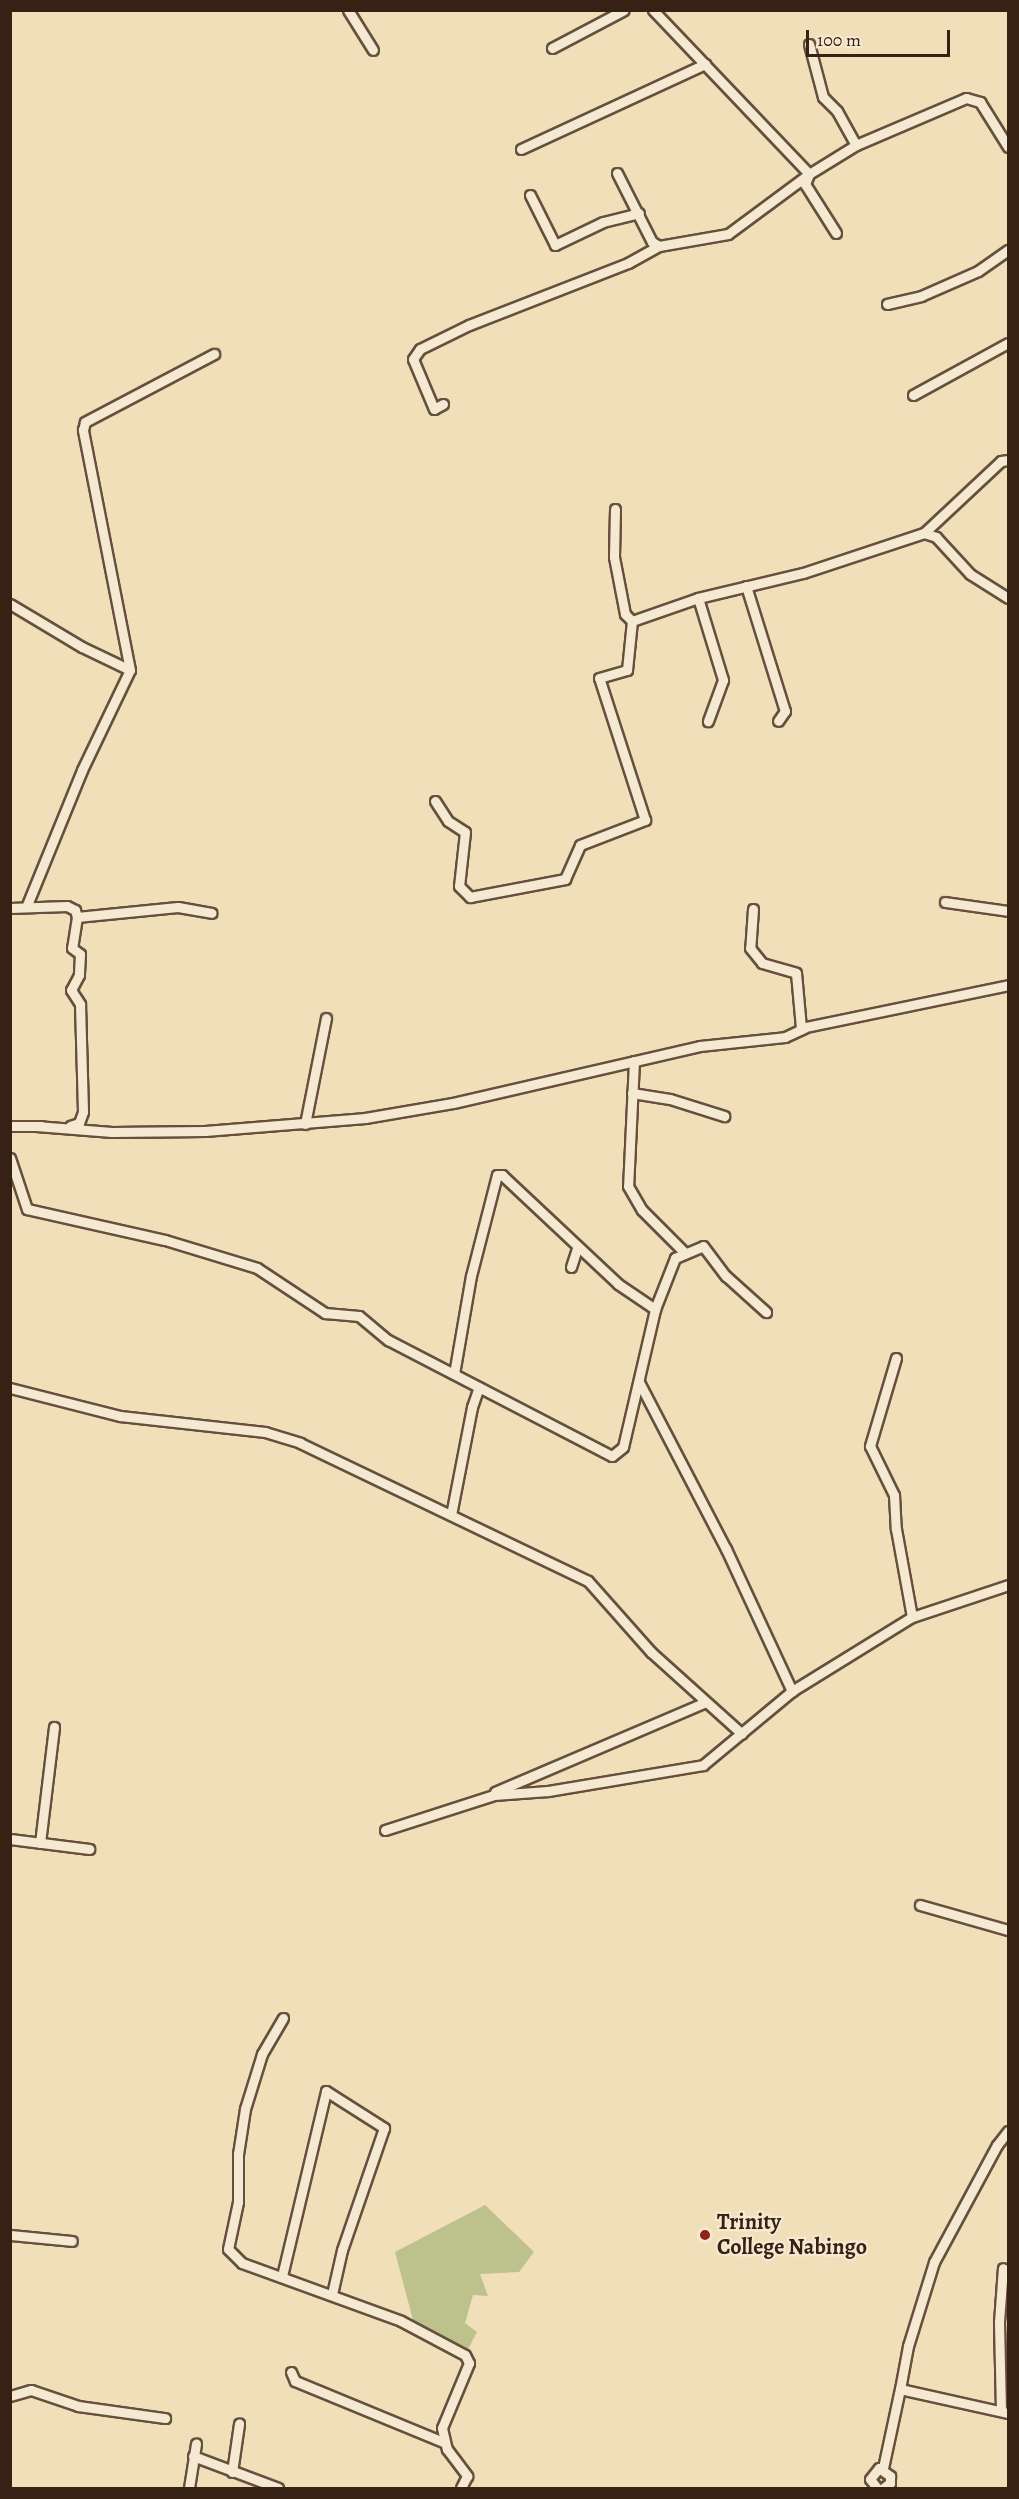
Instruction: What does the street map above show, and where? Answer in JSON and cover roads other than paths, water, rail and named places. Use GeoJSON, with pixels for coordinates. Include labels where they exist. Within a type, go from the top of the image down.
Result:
{"type":"FeatureCollection","features":[{"type":"Feature","properties":{"kind":"street"},"geometry":{"type":"LineString","coordinates":[[348,10],[373,50]]}},
{"type":"Feature","properties":{"kind":"street"},"geometry":{"type":"LineString","coordinates":[[552,48],[624,10]]}},
{"type":"Feature","properties":{"kind":"street"},"geometry":{"type":"LineString","coordinates":[[653,10],[809,174]]}},
{"type":"Feature","properties":{"kind":"street"},"geometry":{"type":"LineString","coordinates":[[809,44],[823,97],[837,111],[856,145]]}},
{"type":"Feature","properties":{"kind":"street"},"geometry":{"type":"LineString","coordinates":[[521,149],[705,64]]}},
{"type":"Feature","properties":{"kind":"street"},"geometry":{"type":"LineString","coordinates":[[443,404],[434,409],[413,359],[420,349],[469,325],[628,263],[659,246],[728,234],[809,174],[856,145],[971,97],[980,102],[1008,147]]}},
{"type":"Feature","properties":{"kind":"street"},"geometry":{"type":"LineString","coordinates":[[617,173],[652,242],[659,246]]}},
{"type":"Feature","properties":{"kind":"street"},"geometry":{"type":"LineString","coordinates":[[809,174],[805,184],[836,233]]}},
{"type":"Feature","properties":{"kind":"street"},"geometry":{"type":"LineString","coordinates":[[530,195],[555,245],[603,222],[639,213]]}},
{"type":"Feature","properties":{"kind":"street"},"geometry":{"type":"LineString","coordinates":[[887,304],[921,296],[978,271],[1008,250]]}},
{"type":"Feature","properties":{"kind":"street"},"geometry":{"type":"LineString","coordinates":[[913,396],[1008,343]]}},
{"type":"Feature","properties":{"kind":"street"},"geometry":{"type":"LineString","coordinates":[[27,905],[82,770],[130,670],[83,430],[85,422],[214,354]]}},
{"type":"Feature","properties":{"kind":"street"},"geometry":{"type":"LineString","coordinates":[[632,621],[698,598],[803,573],[924,533],[1001,461],[1008,460]]}},
{"type":"Feature","properties":{"kind":"street"},"geometry":{"type":"LineString","coordinates":[[615,509],[614,557],[625,614],[632,621]]}},
{"type":"Feature","properties":{"kind":"street"},"geometry":{"type":"LineString","coordinates":[[924,533],[936,537],[978,580],[1008,598]]}},
{"type":"Feature","properties":{"kind":"street"},"geometry":{"type":"LineString","coordinates":[[746,586],[785,711],[778,721]]}},
{"type":"Feature","properties":{"kind":"street"},"geometry":{"type":"LineString","coordinates":[[698,598],[723,680],[708,721]]}},
{"type":"Feature","properties":{"kind":"street"},"geometry":{"type":"LineString","coordinates":[[10,604],[91,652],[130,670]]}},
{"type":"Feature","properties":{"kind":"street"},"geometry":{"type":"LineString","coordinates":[[435,801],[448,821],[465,832],[459,886],[471,897],[565,879],[580,845],[645,820],[599,678],[627,670],[632,621]]}},
{"type":"Feature","properties":{"kind":"street"},"geometry":{"type":"LineString","coordinates":[[945,902],[1008,911]]}},
{"type":"Feature","properties":{"kind":"street"},"geometry":{"type":"LineString","coordinates":[[10,908],[27,905],[67,906],[75,910],[77,917],[72,948],[80,954],[79,975],[71,990],[80,1004],[83,1112],[75,1126],[10,1126]]}},
{"type":"Feature","properties":{"kind":"street"},"geometry":{"type":"LineString","coordinates":[[77,917],[178,907],[212,913]]}},
{"type":"Feature","properties":{"kind":"street"},"geometry":{"type":"LineString","coordinates":[[753,909],[750,948],[762,963],[796,973],[797,1021],[804,1028]]}},
{"type":"Feature","properties":{"kind":"street"},"geometry":{"type":"LineString","coordinates":[[36,1126],[112,1132],[306,1124],[453,1103],[700,1046],[785,1036],[804,1028],[1008,985]]}},
{"type":"Feature","properties":{"kind":"street"},"geometry":{"type":"LineString","coordinates":[[306,1124],[326,1018]]}},
{"type":"Feature","properties":{"kind":"street"},"geometry":{"type":"LineString","coordinates":[[634,1061],[628,1186],[642,1210],[684,1252]]}},
{"type":"Feature","properties":{"kind":"street"},"geometry":{"type":"LineString","coordinates":[[632,1093],[670,1100],[724,1116]]}},
{"type":"Feature","properties":{"kind":"street"},"geometry":{"type":"LineString","coordinates":[[10,1158],[27,1209],[165,1240],[257,1268],[325,1313],[359,1316],[388,1340],[612,1456],[623,1447],[655,1309],[669,1267],[684,1252],[697,1246],[709,1250],[726,1276],[766,1312]]}},
{"type":"Feature","properties":{"kind":"street"},"geometry":{"type":"LineString","coordinates":[[454,1374],[471,1276],[497,1175],[502,1175],[577,1249],[655,1309]]}},
{"type":"Feature","properties":{"kind":"street"},"geometry":{"type":"LineString","coordinates":[[571,1267],[577,1249]]}},
{"type":"Feature","properties":{"kind":"street"},"geometry":{"type":"LineString","coordinates":[[896,1358],[870,1446],[894,1495],[896,1529],[912,1617]]}},
{"type":"Feature","properties":{"kind":"street"},"geometry":{"type":"LineString","coordinates":[[639,1382],[726,1549],[792,1691]]}},
{"type":"Feature","properties":{"kind":"street"},"geometry":{"type":"LineString","coordinates":[[451,1515],[472,1407],[479,1387]]}},
{"type":"Feature","properties":{"kind":"street"},"geometry":{"type":"LineString","coordinates":[[10,1388],[120,1416],[265,1432],[300,1443],[588,1581],[651,1652],[704,1703],[742,1734]]}},
{"type":"Feature","properties":{"kind":"street"},"geometry":{"type":"LineString","coordinates":[[476,1800],[681,1771],[703,1765],[792,1691],[912,1617],[1008,1585]]}},
{"type":"Feature","properties":{"kind":"street"},"geometry":{"type":"LineString","coordinates":[[385,1830],[476,1800],[704,1703]]}},
{"type":"Feature","properties":{"kind":"street"},"geometry":{"type":"LineString","coordinates":[[40,1843],[54,1727]]}},
{"type":"Feature","properties":{"kind":"street"},"geometry":{"type":"LineString","coordinates":[[10,1839],[89,1849]]}},
{"type":"Feature","properties":{"kind":"street"},"geometry":{"type":"LineString","coordinates":[[920,1905],[1008,1930]]}},
{"type":"Feature","properties":{"kind":"street"},"geometry":{"type":"LineString","coordinates":[[283,2018],[262,2054],[245,2109],[238,2154],[238,2202],[228,2248],[242,2263],[401,2321],[468,2358],[442,2428],[443,2442]]}},
{"type":"Feature","properties":{"kind":"street"},"geometry":{"type":"LineString","coordinates":[[282,2276],[326,2091],[384,2128],[342,2250],[332,2294]]}},
{"type":"Feature","properties":{"kind":"street"},"geometry":{"type":"LineString","coordinates":[[878,2488],[870,2476],[883,2468],[908,2346],[934,2262],[997,2145],[1008,2131]]}},
{"type":"Feature","properties":{"kind":"street"},"geometry":{"type":"LineString","coordinates":[[10,2235],[72,2241]]}},
{"type":"Feature","properties":{"kind":"street"},"geometry":{"type":"LineString","coordinates":[[900,2389],[1005,2412],[999,2322],[1003,2268]]}},
{"type":"Feature","properties":{"kind":"street"},"geometry":{"type":"LineString","coordinates":[[291,2372],[296,2381],[443,2442],[465,2470],[467,2476],[461,2488]]}},
{"type":"Feature","properties":{"kind":"street"},"geometry":{"type":"LineString","coordinates":[[10,2396],[31,2390],[78,2406],[165,2418]]}},
{"type":"Feature","properties":{"kind":"street"},"geometry":{"type":"LineString","coordinates":[[232,2472],[239,2424]]}},
{"type":"Feature","properties":{"kind":"street"},"geometry":{"type":"LineString","coordinates":[[189,2488],[196,2444]]}},
{"type":"Feature","properties":{"kind":"street"},"geometry":{"type":"LineString","coordinates":[[193,2456],[278,2488]]}},
{"type":"Feature","properties":{"kind":"street"},"geometry":{"type":"LineString","coordinates":[[883,2468],[890,2476],[889,2488]]}},
{"type":"Feature","properties":{"kind":"place","name":"Trinity College Nabingo"},"geometry":{"type":"Point","coordinates":[705,2235]}}]}
